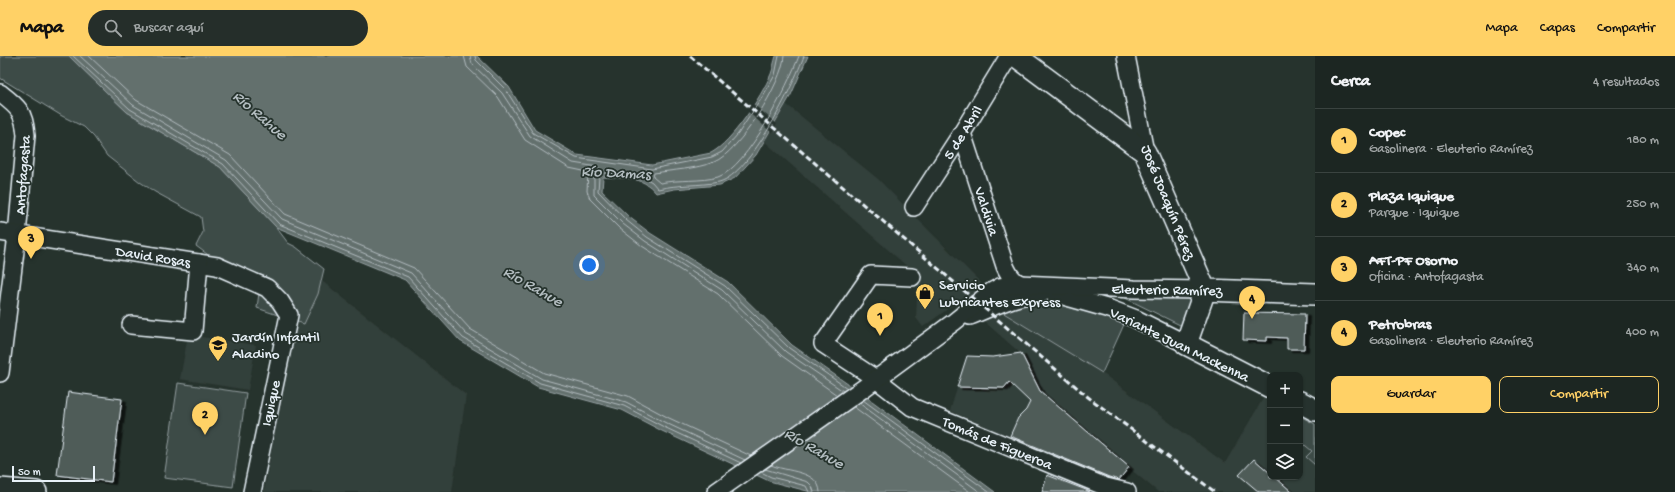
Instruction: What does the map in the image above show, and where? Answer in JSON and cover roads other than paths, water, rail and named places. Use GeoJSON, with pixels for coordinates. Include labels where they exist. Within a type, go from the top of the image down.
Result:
{"type":"FeatureCollection","features":[{"type":"Feature","properties":{"kind":"main road"},"geometry":{"type":"LineString","coordinates":[[1016,56],[1145,152]]}},
{"type":"Feature","properties":{"kind":"main road","name":"José Joaquín Pérez"},"geometry":{"type":"LineString","coordinates":[[1145,152],[1205,290]]}},
{"type":"Feature","properties":{"kind":"main road"},"geometry":{"type":"LineString","coordinates":[[1186,344],[1205,290]]}},
{"type":"Feature","properties":{"kind":"main road","name":"Eleuterio Ramírez"},"geometry":{"type":"LineString","coordinates":[[1205,290],[1315,294]]}},
{"type":"Feature","properties":{"kind":"main road","name":"Variante Juan Mackenna"},"geometry":{"type":"LineString","coordinates":[[1186,344],[1267,385]]}},
{"type":"Feature","properties":{"kind":"main road"},"geometry":{"type":"LineString","coordinates":[[1303,404],[1315,410]]}},
{"type":"Feature","properties":{"kind":"main road"},"geometry":{"type":"LineString","coordinates":[[0,489],[36,492]]}},
{"type":"Feature","properties":{"kind":"street","name":"5 de Abril"},"geometry":{"type":"LineString","coordinates":[[914,207],[962,133],[1009,56]]}},
{"type":"Feature","properties":{"kind":"street","name":"José Joaquín Pérez"},"geometry":{"type":"LineString","coordinates":[[1126,56],[1145,152]]}},
{"type":"Feature","properties":{"kind":"street","name":"Antofagasta"},"geometry":{"type":"LineString","coordinates":[[0,93],[17,107],[24,121],[26,135],[17,235],[0,373]]}},
{"type":"Feature","properties":{"kind":"street","name":"Valdivia"},"geometry":{"type":"LineString","coordinates":[[962,133],[1008,271],[1012,278],[1020,284]]}},
{"type":"Feature","properties":{"kind":"street","name":"David Rosas"},"geometry":{"type":"LineString","coordinates":[[0,232],[217,266],[267,288],[280,301],[289,315]]}},
{"type":"Feature","properties":{"kind":"street"},"geometry":{"type":"LineString","coordinates":[[992,299],[1000,272],[1000,250]]}},
{"type":"Feature","properties":{"kind":"street"},"geometry":{"type":"LineString","coordinates":[[131,324],[193,331],[199,263]]}},
{"type":"Feature","properties":{"kind":"street"},"geometry":{"type":"LineString","coordinates":[[1008,271],[1017,277],[1022,278],[1111,282],[1134,289]]}},
{"type":"Feature","properties":{"kind":"street","name":"Tomás de Figueroa"},"geometry":{"type":"LineString","coordinates":[[912,277],[871,276],[823,344],[870,384],[912,407],[1106,487],[1127,492]]}},
{"type":"Feature","properties":{"kind":"street"},"geometry":{"type":"LineString","coordinates":[[716,492],[870,384],[954,322],[1020,284]]}},
{"type":"Feature","properties":{"kind":"street","name":"Eleuterio Ramírez"},"geometry":{"type":"LineString","coordinates":[[1020,284],[1134,289],[1205,290]]}},
{"type":"Feature","properties":{"kind":"street","name":"Variante Juan Mackenna"},"geometry":{"type":"LineString","coordinates":[[1020,284],[1073,298],[1136,319],[1186,344]]}},
{"type":"Feature","properties":{"kind":"street"},"geometry":{"type":"LineString","coordinates":[[992,299],[1010,299],[1029,295],[1048,294],[1073,298]]}},
{"type":"Feature","properties":{"kind":"street","name":"Iquique"},"geometry":{"type":"LineString","coordinates":[[252,492],[262,438],[289,315]]}},
{"type":"Feature","properties":{"kind":"water"},"geometry":{"type":"Polygon","coordinates":[[[69,56],[477,56],[509,87],[535,130],[577,155],[652,165],[711,153],[728,139],[745,118],[771,74],[776,56],[808,56],[791,95],[756,155],[735,178],[720,185],[674,189],[656,193],[651,187],[639,181],[625,178],[603,177],[602,191],[629,217],[650,233],[728,282],[792,345],[872,401],[995,492],[811,492],[769,481],[662,431],[622,410],[538,387],[460,341],[405,280],[276,227],[220,167],[127,112],[69,56]]]}},
{"type":"Feature","properties":{"kind":"railway"},"geometry":{"type":"LineString","coordinates":[[690,56],[1088,397],[1215,492]]}},
{"type":"Feature","properties":{"kind":"place","name":"AFT-PF Osorno"},"geometry":{"type":"Point","coordinates":[31,259]}},
{"type":"Feature","properties":{"kind":"place","name":"Servicio Lubricantes Express"},"geometry":{"type":"Point","coordinates":[925,310]}},
{"type":"Feature","properties":{"kind":"place","name":"Petrobras"},"geometry":{"type":"Point","coordinates":[1252,319]}},
{"type":"Feature","properties":{"kind":"place","name":"Copec"},"geometry":{"type":"Point","coordinates":[880,336]}},
{"type":"Feature","properties":{"kind":"place","name":"Jardín Infantil Aladino"},"geometry":{"type":"Point","coordinates":[218,362]}},
{"type":"Feature","properties":{"kind":"place","name":"Plaza Iquique"},"geometry":{"type":"Point","coordinates":[205,435]}},
{"type":"Feature","properties":{"kind":"water label","name":"Río Rahue"},"geometry":{"type":"Point","coordinates":[261,114]}},
{"type":"Feature","properties":{"kind":"water label","name":"Río Damas"},"geometry":{"type":"Point","coordinates":[616,171]}},
{"type":"Feature","properties":{"kind":"water label","name":"Río Rahue"},"geometry":{"type":"Point","coordinates":[534,285]}},
{"type":"Feature","properties":{"kind":"water label","name":"Río Rahue"},"geometry":{"type":"Point","coordinates":[815,447]}}]}
